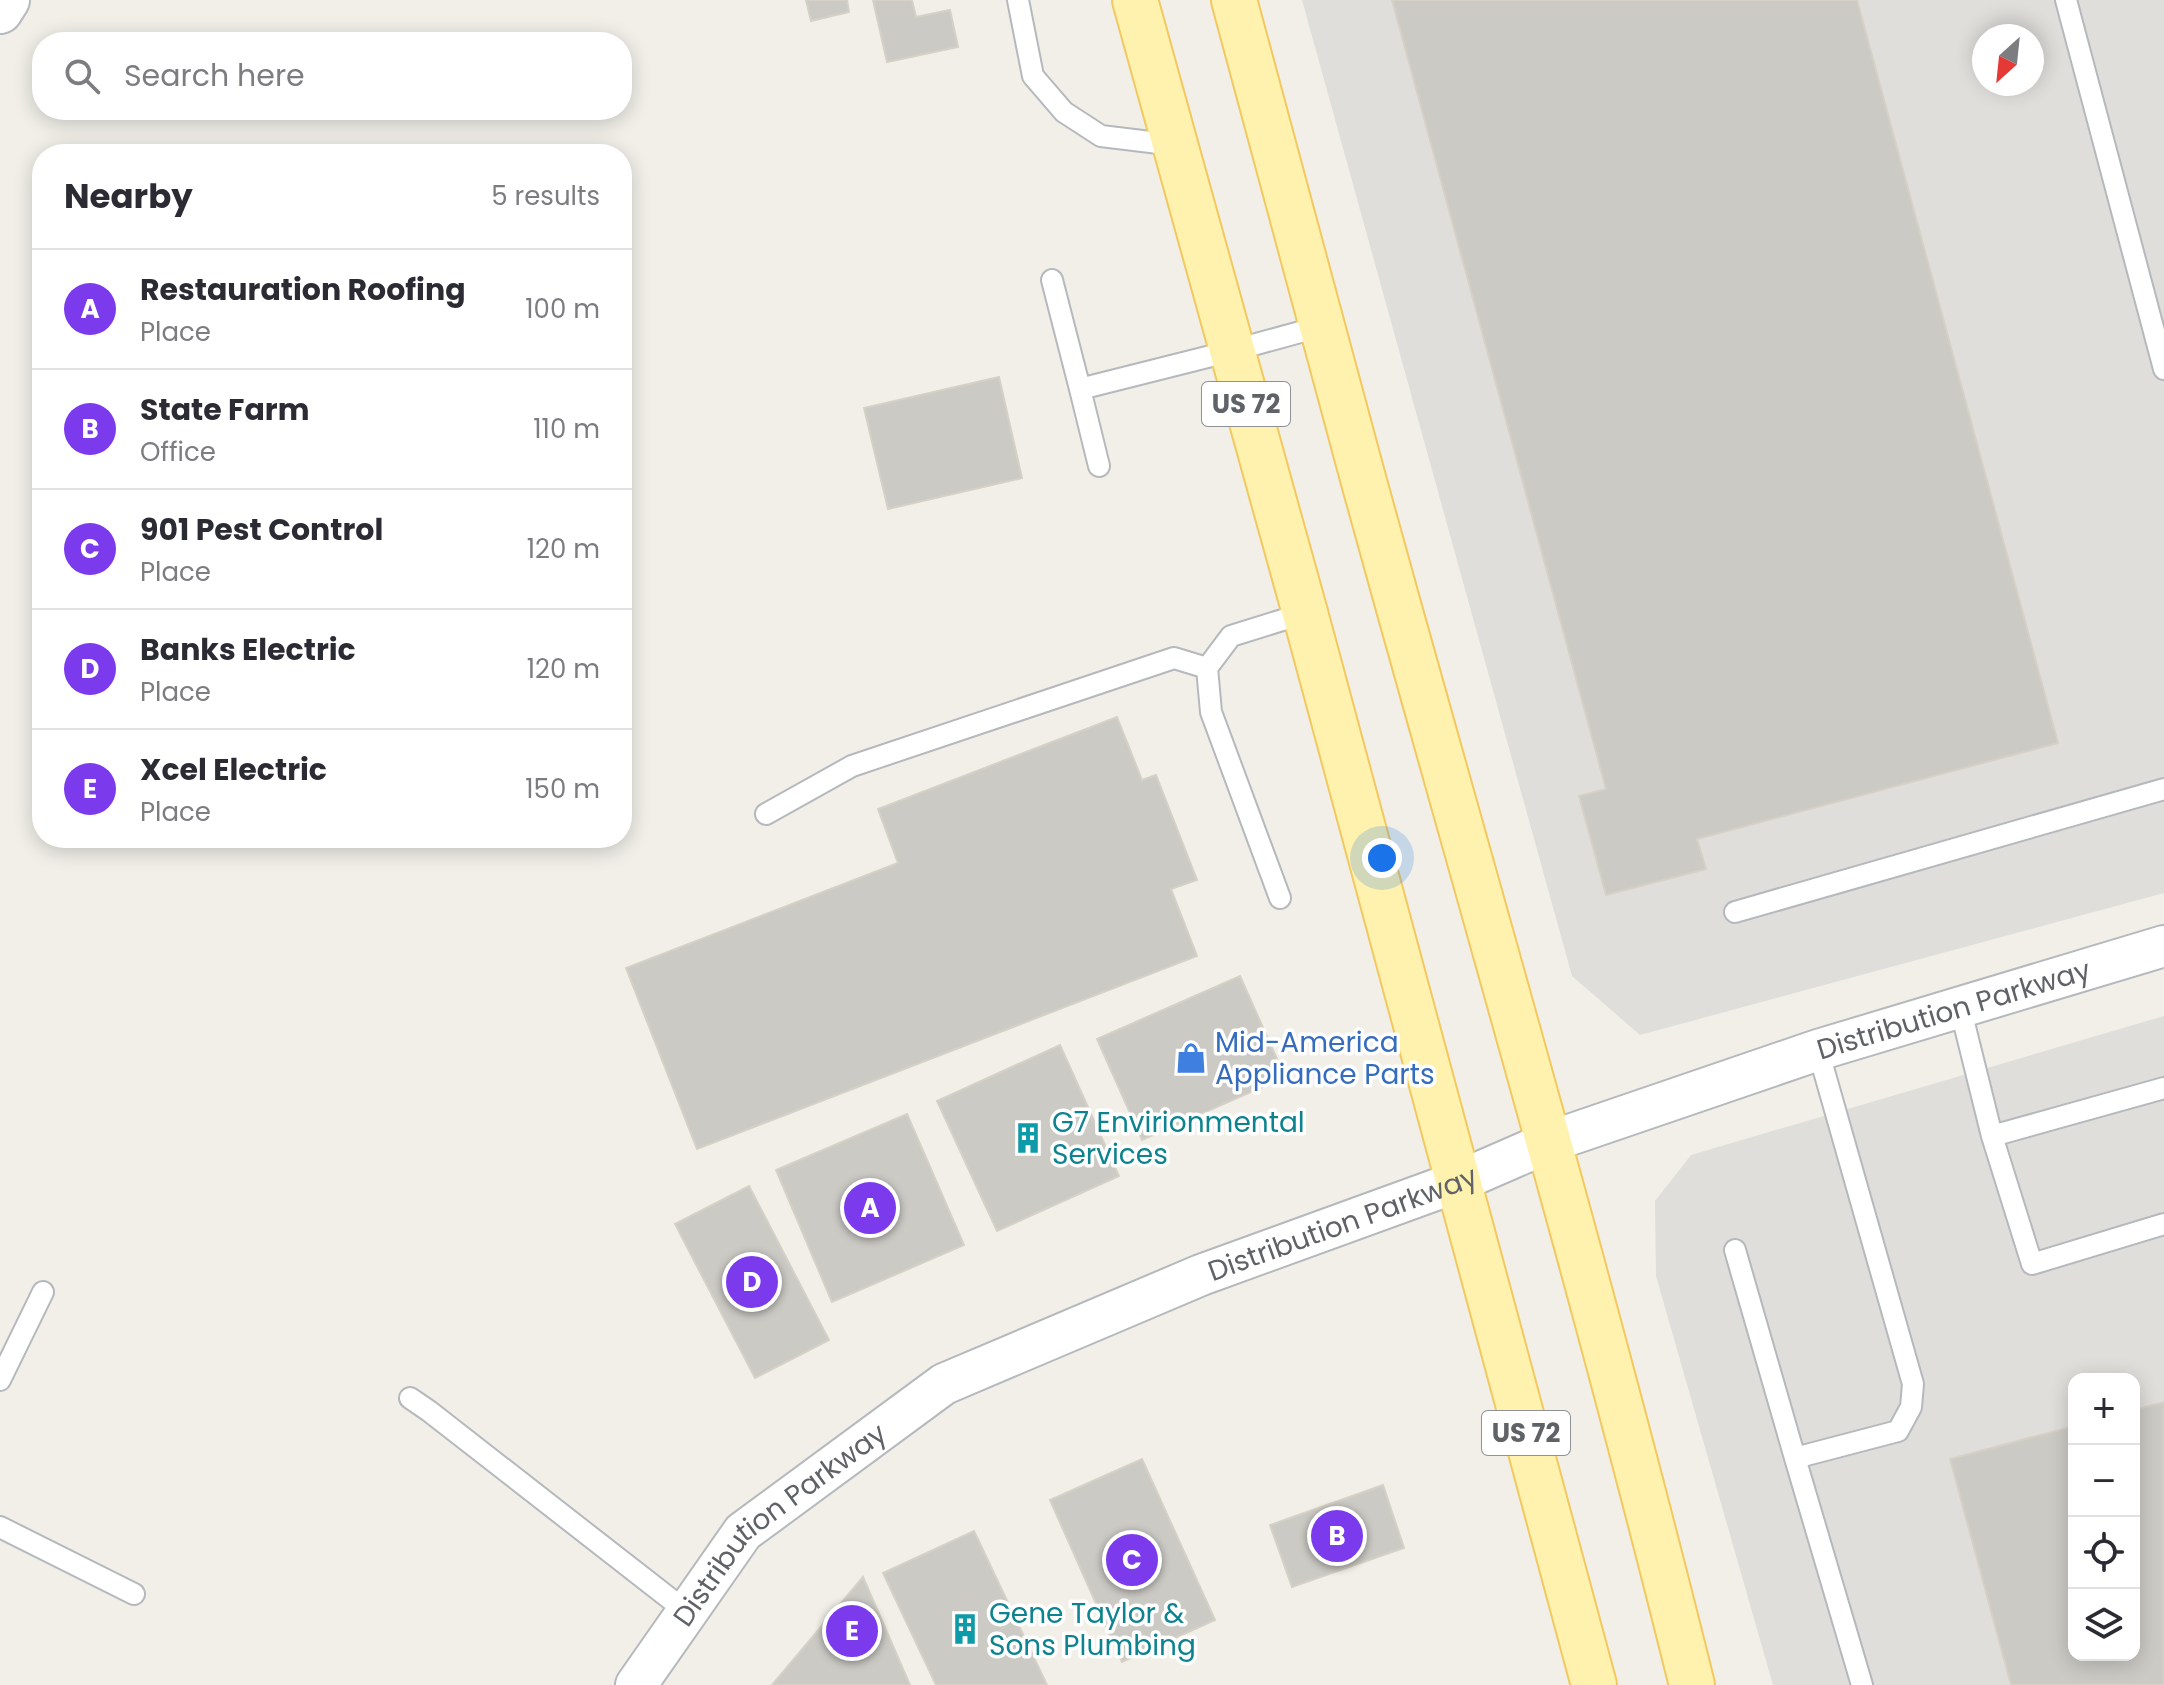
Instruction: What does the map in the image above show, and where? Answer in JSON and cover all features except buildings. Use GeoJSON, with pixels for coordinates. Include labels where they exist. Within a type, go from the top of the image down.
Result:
{"type":"FeatureCollection","features":[{"type":"Feature","properties":{"kind":"main road","name":"US 72"},"geometry":{"type":"LineString","coordinates":[[1135,0],[1305,613],[1594,1685]]}},
{"type":"Feature","properties":{"kind":"main road"},"geometry":{"type":"LineString","coordinates":[[1234,0],[1400,612],[1549,1142],[1692,1685]]}},
{"type":"Feature","properties":{"kind":"street"},"geometry":{"type":"LineString","coordinates":[[0,11],[7,0]]}},
{"type":"Feature","properties":{"kind":"street","name":"Distribution Parkway"},"geometry":{"type":"LineString","coordinates":[[636,1685],[743,1532],[944,1384],[1201,1275],[1457,1182],[1549,1142],[1818,1050],[2164,946]]}},
{"type":"Feature","properties":{"kind":"lane"},"geometry":{"type":"LineString","coordinates":[[1018,0],[1033,76],[1064,112],[1101,136],[1175,145]]}},
{"type":"Feature","properties":{"kind":"lane"},"geometry":{"type":"LineString","coordinates":[[2066,0],[2164,369]]}},
{"type":"Feature","properties":{"kind":"lane"},"geometry":{"type":"LineString","coordinates":[[1052,280],[1099,466]]}},
{"type":"Feature","properties":{"kind":"lane"},"geometry":{"type":"LineString","coordinates":[[1080,389],[1322,326]]}},
{"type":"Feature","properties":{"kind":"lane"},"geometry":{"type":"LineString","coordinates":[[1280,898],[1211,712],[1207,668],[1231,636],[1305,613]]}},
{"type":"Feature","properties":{"kind":"lane"},"geometry":{"type":"LineString","coordinates":[[766,814],[852,766],[1174,658],[1207,668]]}},
{"type":"Feature","properties":{"kind":"lane"},"geometry":{"type":"LineString","coordinates":[[1735,912],[2164,789]]}},
{"type":"Feature","properties":{"kind":"lane"},"geometry":{"type":"LineString","coordinates":[[1960,1007],[1992,1136],[2032,1264],[2164,1224]]}},
{"type":"Feature","properties":{"kind":"lane"},"geometry":{"type":"LineString","coordinates":[[1795,1458],[1898,1431],[1911,1407],[1913,1384],[1818,1050]]}},
{"type":"Feature","properties":{"kind":"lane"},"geometry":{"type":"LineString","coordinates":[[1992,1136],[2164,1088]]}},
{"type":"Feature","properties":{"kind":"lane"},"geometry":{"type":"LineString","coordinates":[[1735,1250],[1862,1685]]}},
{"type":"Feature","properties":{"kind":"lane"},"geometry":{"type":"LineString","coordinates":[[0,1380],[43,1292]]}},
{"type":"Feature","properties":{"kind":"lane"},"geometry":{"type":"LineString","coordinates":[[410,1398],[687,1612]]}},
{"type":"Feature","properties":{"kind":"lane"},"geometry":{"type":"LineString","coordinates":[[0,1527],[134,1594]]}},
{"type":"Feature","properties":{"kind":"shaded area"},"geometry":{"type":"Polygon","coordinates":[[[1302,0],[2164,0],[2164,893],[1640,1035],[1572,976],[1302,0]]]}},
{"type":"Feature","properties":{"kind":"shaded area"},"geometry":{"type":"Polygon","coordinates":[[[2164,1016],[2164,1685],[1773,1685],[1656,1276],[1655,1201],[1691,1155],[2164,1016]]]}},
{"type":"Feature","properties":{"kind":"place","name":"Mid-America Appliance Parts"},"geometry":{"type":"Point","coordinates":[1191,1058]}},
{"type":"Feature","properties":{"kind":"place","name":"G7 Envirionmental Services"},"geometry":{"type":"Point","coordinates":[1028,1138]}},
{"type":"Feature","properties":{"kind":"place","name":"Restauration Roofing"},"geometry":{"type":"Point","coordinates":[870,1208]}},
{"type":"Feature","properties":{"kind":"place","name":"Banks Electric"},"geometry":{"type":"Point","coordinates":[752,1282]}},
{"type":"Feature","properties":{"kind":"place","name":"State Farm"},"geometry":{"type":"Point","coordinates":[1337,1536]}},
{"type":"Feature","properties":{"kind":"place","name":"901 Pest Control"},"geometry":{"type":"Point","coordinates":[1132,1560]}},
{"type":"Feature","properties":{"kind":"place","name":"Gene Taylor & Sons Plumbing"},"geometry":{"type":"Point","coordinates":[965,1629]}},
{"type":"Feature","properties":{"kind":"place","name":"Xcel Electric"},"geometry":{"type":"Point","coordinates":[852,1631]}}]}
